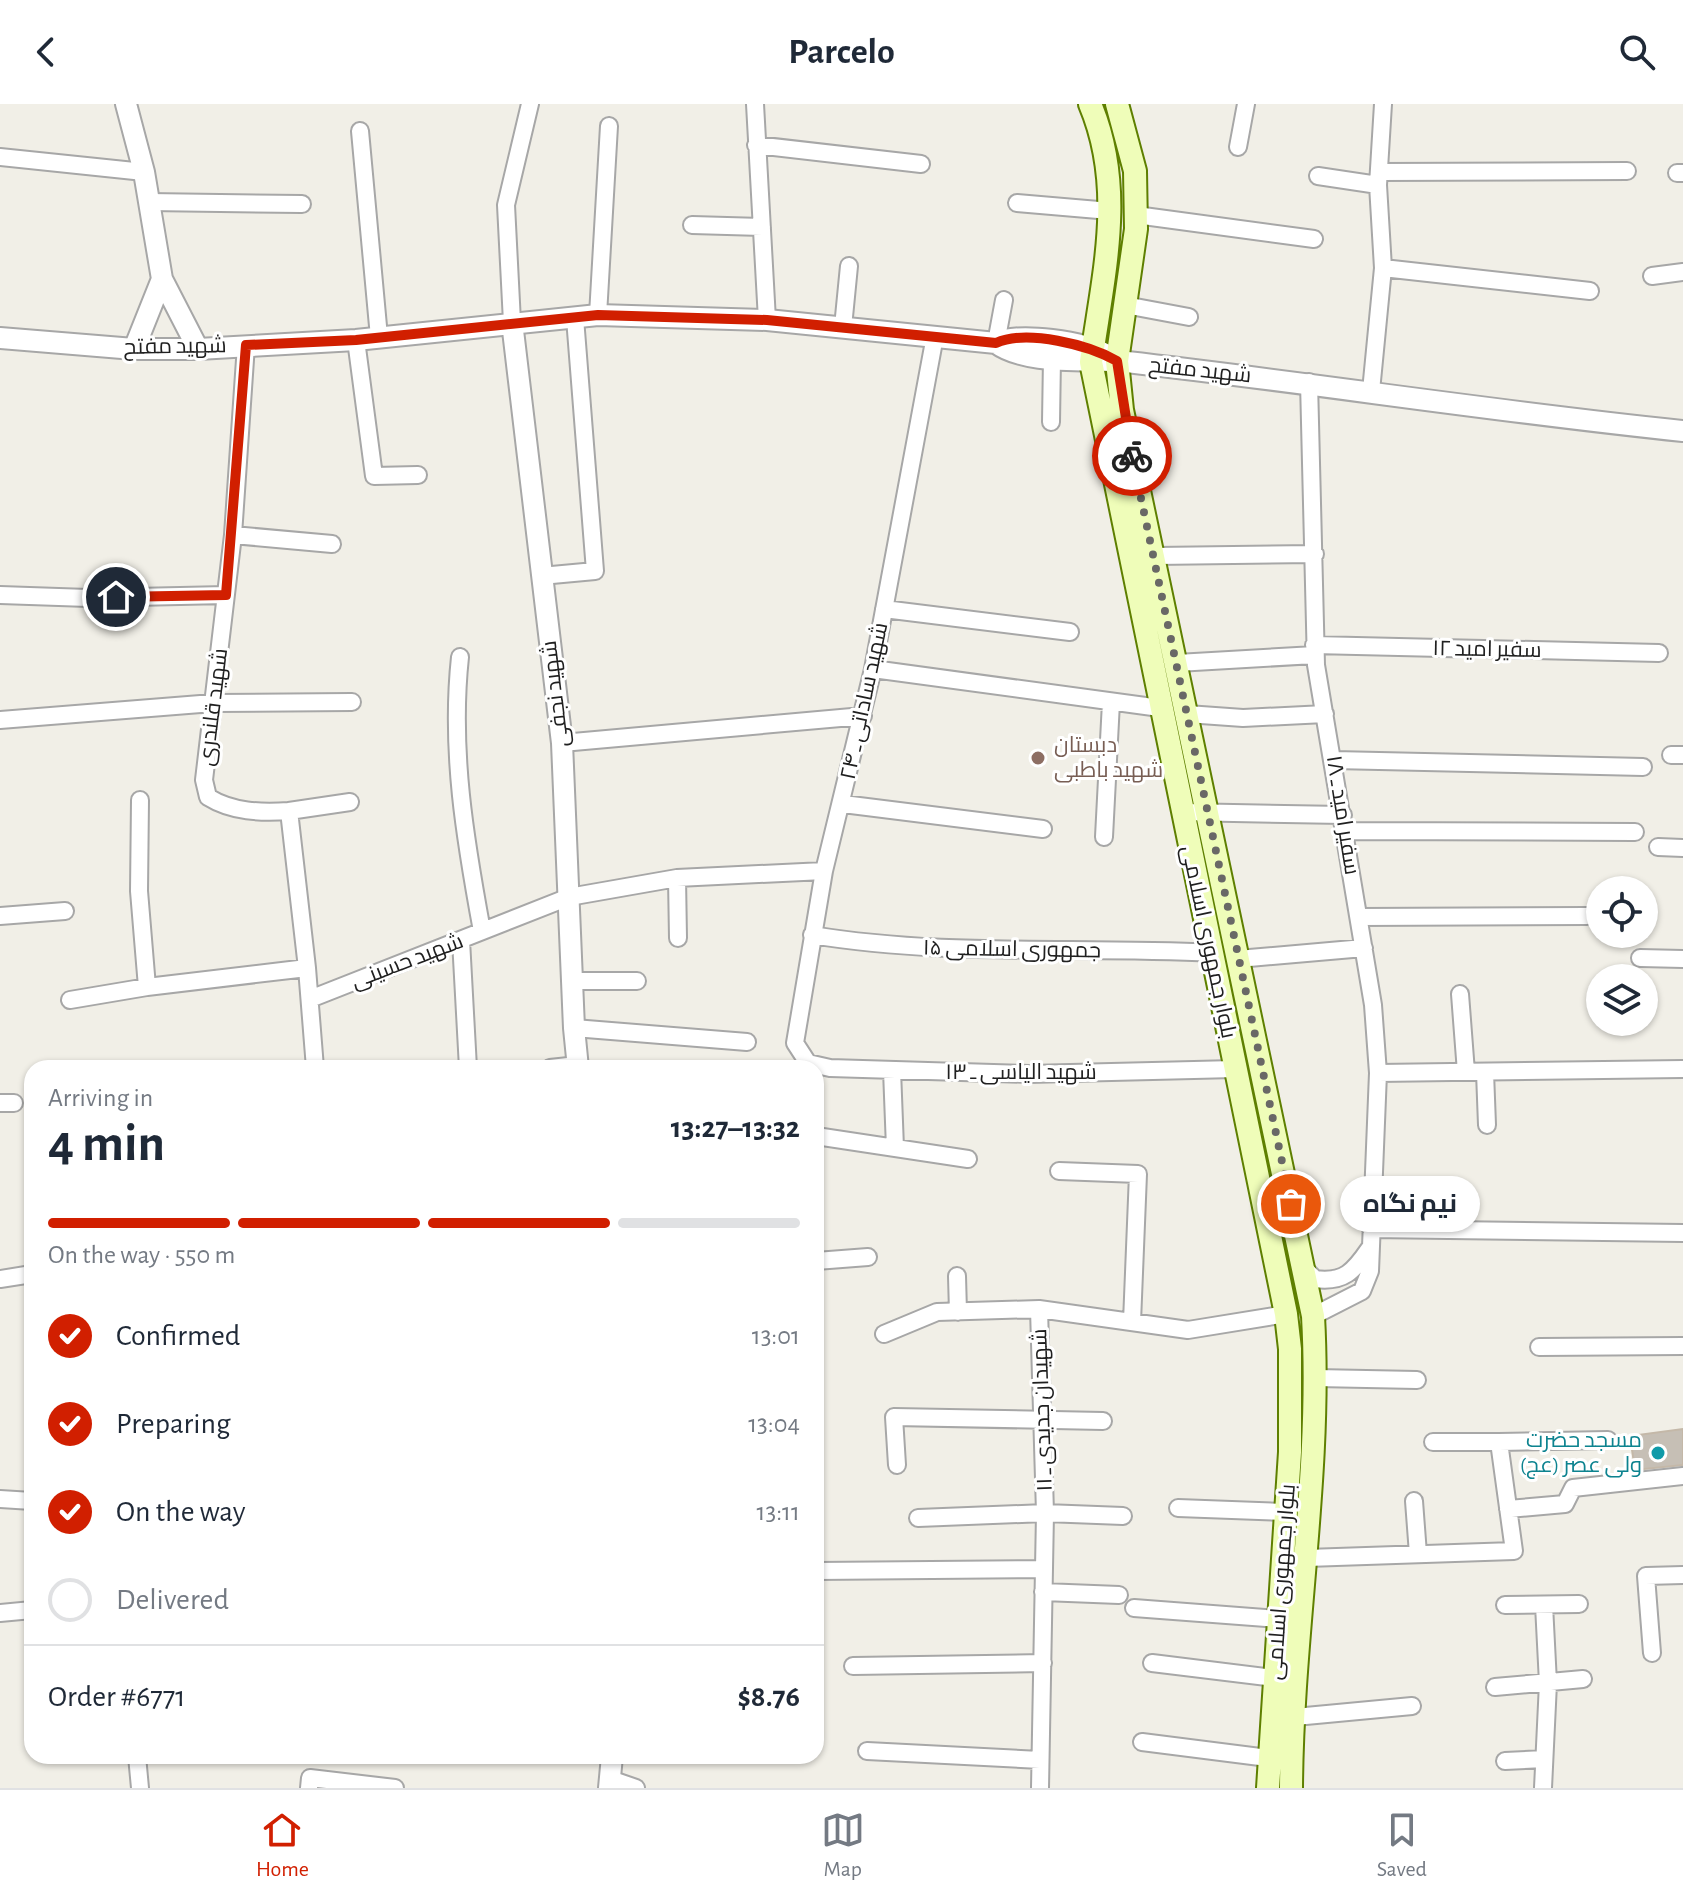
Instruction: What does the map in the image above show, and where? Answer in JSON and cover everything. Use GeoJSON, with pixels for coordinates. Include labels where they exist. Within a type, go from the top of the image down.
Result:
{"type":"FeatureCollection","features":[{"type":"Feature","properties":{"kind":"main road","name":"بلوار جمهوری اسلامی"},"geometry":{"type":"LineString","coordinates":[[1090,104],[1110,174],[1110,211],[1092,355],[1160,708],[1286,1314],[1290,1399],[1286,1512],[1268,1788]]}},
{"type":"Feature","properties":{"kind":"main road","name":"بلوار جمهوری اسلامی"},"geometry":{"type":"LineString","coordinates":[[1117,104],[1135,171],[1136,215],[1117,361],[1122,410],[1313,1316],[1316,1378],[1291,1788]]}},
{"type":"Feature","properties":{"kind":"main road"},"geometry":{"type":"LineString","coordinates":[[1265,1207],[1291,1204]]}},
{"type":"Feature","properties":{"kind":"street"},"geometry":{"type":"LineString","coordinates":[[126,104],[144,172],[162,279],[198,349]]}},
{"type":"Feature","properties":{"kind":"street"},"geometry":{"type":"LineString","coordinates":[[512,322],[506,205],[530,104]]}},
{"type":"Feature","properties":{"kind":"street"},"geometry":{"type":"LineString","coordinates":[[755,104],[767,320]]}},
{"type":"Feature","properties":{"kind":"street"},"geometry":{"type":"LineString","coordinates":[[1238,147],[1246,104]]}},
{"type":"Feature","properties":{"kind":"street"},"geometry":{"type":"LineString","coordinates":[[1371,391],[1383,268],[1379,178],[1383,104]]}},
{"type":"Feature","properties":{"kind":"street"},"geometry":{"type":"LineString","coordinates":[[598,315],[609,126]]}},
{"type":"Feature","properties":{"kind":"street"},"geometry":{"type":"LineString","coordinates":[[360,131],[379,337]]}},
{"type":"Feature","properties":{"kind":"street"},"geometry":{"type":"LineString","coordinates":[[756,145],[921,164]]}},
{"type":"Feature","properties":{"kind":"street"},"geometry":{"type":"LineString","coordinates":[[0,157],[144,172]]}},
{"type":"Feature","properties":{"kind":"street"},"geometry":{"type":"LineString","coordinates":[[1318,176],[1379,178],[1627,171]]}},
{"type":"Feature","properties":{"kind":"street"},"geometry":{"type":"LineString","coordinates":[[148,202],[302,204]]}},
{"type":"Feature","properties":{"kind":"street"},"geometry":{"type":"LineString","coordinates":[[1017,203],[1110,211]]}},
{"type":"Feature","properties":{"kind":"street"},"geometry":{"type":"LineString","coordinates":[[1136,215],[1314,239]]}},
{"type":"Feature","properties":{"kind":"street"},"geometry":{"type":"LineString","coordinates":[[692,225],[762,227]]}},
{"type":"Feature","properties":{"kind":"street"},"geometry":{"type":"LineString","coordinates":[[843,327],[849,266]]}},
{"type":"Feature","properties":{"kind":"street"},"geometry":{"type":"LineString","coordinates":[[1383,268],[1590,291]]}},
{"type":"Feature","properties":{"kind":"street"},"geometry":{"type":"LineString","coordinates":[[1652,276],[1683,272]]}},
{"type":"Feature","properties":{"kind":"street"},"geometry":{"type":"LineString","coordinates":[[134,349],[162,279]]}},
{"type":"Feature","properties":{"kind":"street"},"geometry":{"type":"LineString","coordinates":[[996,343],[1004,300]]}},
{"type":"Feature","properties":{"kind":"street"},"geometry":{"type":"LineString","coordinates":[[1125,305],[1189,317]]}},
{"type":"Feature","properties":{"kind":"street","name":"شهید مفتح"},"geometry":{"type":"LineString","coordinates":[[0,338],[134,349],[198,349],[356,340],[598,315],[767,320],[996,343],[1007,351],[1052,358],[1092,355],[1117,361],[1309,382],[1538,416],[1683,431]]}},
{"type":"Feature","properties":{"kind":"street"},"geometry":{"type":"LineString","coordinates":[[541,576],[595,571],[575,318]]}},
{"type":"Feature","properties":{"kind":"street","name":"شهید نجفی"},"geometry":{"type":"LineString","coordinates":[[512,322],[562,743],[577,1060]]}},
{"type":"Feature","properties":{"kind":"street","name":"شهید ساداتی ـ ۲۴"},"geometry":{"type":"LineString","coordinates":[[806,1060],[795,1043],[812,935],[824,871],[843,804],[873,669],[935,336]]}},
{"type":"Feature","properties":{"kind":"street"},"geometry":{"type":"LineString","coordinates":[[996,343],[1011,336],[1092,355]]}},
{"type":"Feature","properties":{"kind":"street"},"geometry":{"type":"LineString","coordinates":[[356,340],[374,476],[418,475]]}},
{"type":"Feature","properties":{"kind":"street","name":"شهید قلندری"},"geometry":{"type":"LineString","coordinates":[[246,345],[233,535],[204,780],[208,797],[220,805],[242,810],[289,811]]}},
{"type":"Feature","properties":{"kind":"street"},"geometry":{"type":"LineString","coordinates":[[1051,422],[1052,358]]}},
{"type":"Feature","properties":{"kind":"street","name":"سفیر امید ـ ۱۸"},"geometry":{"type":"LineString","coordinates":[[1309,382],[1315,650],[1364,948],[1378,1073],[1370,1271],[1362,1291],[1313,1316]]}},
{"type":"Feature","properties":{"kind":"street"},"geometry":{"type":"LineString","coordinates":[[233,535],[332,544]]}},
{"type":"Feature","properties":{"kind":"street"},"geometry":{"type":"LineString","coordinates":[[1155,556],[1315,554]]}},
{"type":"Feature","properties":{"kind":"street"},"geometry":{"type":"LineString","coordinates":[[0,595],[88,598],[226,595]]}},
{"type":"Feature","properties":{"kind":"street"},"geometry":{"type":"LineString","coordinates":[[884,609],[1070,632]]}},
{"type":"Feature","properties":{"kind":"street","name":"سفیر امید ۱۲"},"geometry":{"type":"LineString","coordinates":[[1177,663],[1246,659],[1315,650],[1659,653]]}},
{"type":"Feature","properties":{"kind":"street"},"geometry":{"type":"LineString","coordinates":[[460,657],[455,710],[460,811],[482,931]]}},
{"type":"Feature","properties":{"kind":"street"},"geometry":{"type":"LineString","coordinates":[[873,669],[1160,708]]}},
{"type":"Feature","properties":{"kind":"street"},"geometry":{"type":"LineString","coordinates":[[0,720],[213,703],[352,702]]}},
{"type":"Feature","properties":{"kind":"street"},"geometry":{"type":"LineString","coordinates":[[1104,837],[1111,702]]}},
{"type":"Feature","properties":{"kind":"street"},"geometry":{"type":"LineString","coordinates":[[1187,714],[1255,717],[1325,714]]}},
{"type":"Feature","properties":{"kind":"street"},"geometry":{"type":"LineString","coordinates":[[562,743],[863,716]]}},
{"type":"Feature","properties":{"kind":"street"},"geometry":{"type":"LineString","coordinates":[[1334,760],[1643,767]]}},
{"type":"Feature","properties":{"kind":"street"},"geometry":{"type":"LineString","coordinates":[[140,800],[139,891],[147,987]]}},
{"type":"Feature","properties":{"kind":"street"},"geometry":{"type":"LineString","coordinates":[[314,1060],[289,811],[350,802]]}},
{"type":"Feature","properties":{"kind":"street"},"geometry":{"type":"LineString","coordinates":[[843,804],[1043,829]]}},
{"type":"Feature","properties":{"kind":"street"},"geometry":{"type":"LineString","coordinates":[[1182,812],[1275,813],[1344,823],[1635,832]]}},
{"type":"Feature","properties":{"kind":"street"},"geometry":{"type":"LineString","coordinates":[[1658,847],[1683,848]]}},
{"type":"Feature","properties":{"kind":"street","name":"شهید حسینی"},"geometry":{"type":"LineString","coordinates":[[310,999],[569,897],[677,878],[824,871]]}},
{"type":"Feature","properties":{"kind":"street"},"geometry":{"type":"LineString","coordinates":[[677,878],[678,938]]}},
{"type":"Feature","properties":{"kind":"street"},"geometry":{"type":"LineString","coordinates":[[0,916],[65,911]]}},
{"type":"Feature","properties":{"kind":"street"},"geometry":{"type":"LineString","coordinates":[[1359,917],[1586,916]]}},
{"type":"Feature","properties":{"kind":"street","name":"جمهوری اسلامی ۱۵"},"geometry":{"type":"LineString","coordinates":[[812,935],[865,944],[941,950],[1133,949],[1212,953]]}},
{"type":"Feature","properties":{"kind":"street"},"geometry":{"type":"LineString","coordinates":[[461,940],[468,1060]]}},
{"type":"Feature","properties":{"kind":"street"},"geometry":{"type":"LineString","coordinates":[[1238,959],[1364,948]]}},
{"type":"Feature","properties":{"kind":"street"},"geometry":{"type":"LineString","coordinates":[[1640,958],[1683,959]]}},
{"type":"Feature","properties":{"kind":"street"},"geometry":{"type":"LineString","coordinates":[[70,1000],[147,987],[307,968]]}},
{"type":"Feature","properties":{"kind":"street"},"geometry":{"type":"LineString","coordinates":[[572,981],[637,981]]}},
{"type":"Feature","properties":{"kind":"street"},"geometry":{"type":"LineString","coordinates":[[1460,994],[1466,1072]]}},
{"type":"Feature","properties":{"kind":"street"},"geometry":{"type":"LineString","coordinates":[[574,1028],[747,1042]]}},
{"type":"Feature","properties":{"kind":"street","name":"شهید الیاسی ـ ۱۳"},"geometry":{"type":"LineString","coordinates":[[824,1067],[1029,1074],[1235,1069]]}},
{"type":"Feature","properties":{"kind":"street"},"geometry":{"type":"LineString","coordinates":[[1378,1073],[1683,1069]]}},
{"type":"Feature","properties":{"kind":"street"},"geometry":{"type":"LineString","coordinates":[[892,1070],[895,1148]]}},
{"type":"Feature","properties":{"kind":"street"},"geometry":{"type":"LineString","coordinates":[[1485,1072],[1487,1125]]}},
{"type":"Feature","properties":{"kind":"street"},"geometry":{"type":"LineString","coordinates":[[824,1137],[968,1159]]}},
{"type":"Feature","properties":{"kind":"street"},"geometry":{"type":"LineString","coordinates":[[1059,1171],[1138,1174],[1132,1322]]}},
{"type":"Feature","properties":{"kind":"street"},"geometry":{"type":"LineString","coordinates":[[1371,1229],[1683,1233]]}},
{"type":"Feature","properties":{"kind":"street"},"geometry":{"type":"LineString","coordinates":[[1302,1266],[1315,1279],[1343,1279],[1356,1269],[1370,1247]]}},
{"type":"Feature","properties":{"kind":"street"},"geometry":{"type":"LineString","coordinates":[[824,1260],[868,1257]]}},
{"type":"Feature","properties":{"kind":"street"},"geometry":{"type":"LineString","coordinates":[[0,1279],[24,1275]]}},
{"type":"Feature","properties":{"kind":"street"},"geometry":{"type":"LineString","coordinates":[[957,1276],[958,1312]]}},
{"type":"Feature","properties":{"kind":"street"},"geometry":{"type":"LineString","coordinates":[[884,1334],[937,1312],[1039,1309]]}},
{"type":"Feature","properties":{"kind":"street","name":"شهیدان جدیدی ـ ۱۱"},"geometry":{"type":"LineString","coordinates":[[1040,1788],[1045,1513],[1039,1309],[1188,1330],[1286,1314]]}},
{"type":"Feature","properties":{"kind":"street"},"geometry":{"type":"LineString","coordinates":[[1539,1347],[1683,1346]]}},
{"type":"Feature","properties":{"kind":"street"},"geometry":{"type":"LineString","coordinates":[[1316,1378],[1417,1380]]}},
{"type":"Feature","properties":{"kind":"street"},"geometry":{"type":"LineString","coordinates":[[897,1465],[894,1417],[1103,1421]]}},
{"type":"Feature","properties":{"kind":"street"},"geometry":{"type":"LineString","coordinates":[[1433,1442],[1608,1440]]}},
{"type":"Feature","properties":{"kind":"street"},"geometry":{"type":"LineString","coordinates":[[1307,1558],[1514,1551],[1499,1442]]}},
{"type":"Feature","properties":{"kind":"street"},"geometry":{"type":"LineString","coordinates":[[1508,1509],[1565,1504],[1573,1488],[1683,1476]]}},
{"type":"Feature","properties":{"kind":"street"},"geometry":{"type":"LineString","coordinates":[[0,1499],[24,1500]]}},
{"type":"Feature","properties":{"kind":"street"},"geometry":{"type":"LineString","coordinates":[[1414,1501],[1418,1554]]}},
{"type":"Feature","properties":{"kind":"street"},"geometry":{"type":"LineString","coordinates":[[1178,1508],[1286,1512]]}},
{"type":"Feature","properties":{"kind":"street"},"geometry":{"type":"LineString","coordinates":[[918,1518],[1045,1513],[1123,1516]]}},
{"type":"Feature","properties":{"kind":"street"},"geometry":{"type":"LineString","coordinates":[[824,1571],[1043,1569]]}},
{"type":"Feature","properties":{"kind":"street"},"geometry":{"type":"LineString","coordinates":[[1652,1653],[1646,1576],[1683,1575]]}},
{"type":"Feature","properties":{"kind":"street"},"geometry":{"type":"LineString","coordinates":[[1043,1592],[1119,1595]]}},
{"type":"Feature","properties":{"kind":"street"},"geometry":{"type":"LineString","coordinates":[[1505,1605],[1579,1604]]}},
{"type":"Feature","properties":{"kind":"street"},"geometry":{"type":"LineString","coordinates":[[1543,1788],[1548,1683],[1544,1605]]}},
{"type":"Feature","properties":{"kind":"street"},"geometry":{"type":"LineString","coordinates":[[1134,1608],[1279,1619]]}},
{"type":"Feature","properties":{"kind":"street"},"geometry":{"type":"LineString","coordinates":[[0,1613],[24,1611]]}},
{"type":"Feature","properties":{"kind":"street"},"geometry":{"type":"LineString","coordinates":[[853,1666],[1043,1663]]}},
{"type":"Feature","properties":{"kind":"street"},"geometry":{"type":"LineString","coordinates":[[1152,1663],[1274,1678]]}},
{"type":"Feature","properties":{"kind":"street"},"geometry":{"type":"LineString","coordinates":[[1495,1687],[1583,1679]]}},
{"type":"Feature","properties":{"kind":"street"},"geometry":{"type":"LineString","coordinates":[[1295,1717],[1412,1706]]}},
{"type":"Feature","properties":{"kind":"street"},"geometry":{"type":"LineString","coordinates":[[1142,1742],[1268,1758]]}},
{"type":"Feature","properties":{"kind":"street"},"geometry":{"type":"LineString","coordinates":[[867,1751],[1040,1760]]}},
{"type":"Feature","properties":{"kind":"street"},"geometry":{"type":"LineString","coordinates":[[1505,1761],[1544,1759]]}},
{"type":"Feature","properties":{"kind":"street"},"geometry":{"type":"LineString","coordinates":[[138,1764],[140,1788]]}},
{"type":"Feature","properties":{"kind":"street"},"geometry":{"type":"LineString","coordinates":[[309,1788],[310,1778],[395,1788]]}},
{"type":"Feature","properties":{"kind":"street"},"geometry":{"type":"LineString","coordinates":[[610,1783],[636,1788]]}},
{"type":"Feature","properties":{"kind":"building","name":"مسجد حضرت ولی عصر (عج)"},"geometry":{"type":"Polygon","coordinates":[[[1683,1429],[1683,1465],[1635,1470],[1630,1436],[1683,1429]]]}},
{"type":"Feature","properties":{"kind":"way so far"},"geometry":{"type":"LineString","coordinates":[[1132,456],[1291,1204]]}},
{"type":"Feature","properties":{"kind":"place","name":"دبستان شهید باطبی"},"geometry":{"type":"Point","coordinates":[1038,758]}},
{"type":"Feature","properties":{"kind":"place","name":"نیم نگاه"},"geometry":{"type":"Point","coordinates":[1291,1204]}},
{"type":"Feature","properties":{"kind":"place","name":"مسجد حضرت ولی عصر (عج)"},"geometry":{"type":"Point","coordinates":[1658,1453]}},
{"type":"Feature","properties":{"kind":"route"},"geometry":{"type":"LineString","coordinates":[[116,597],[226,595],[246,345],[356,340],[598,315],[767,320],[996,343],[1011,336],[1093,347],[1117,361],[1122,410],[1132,456]]}}]}
